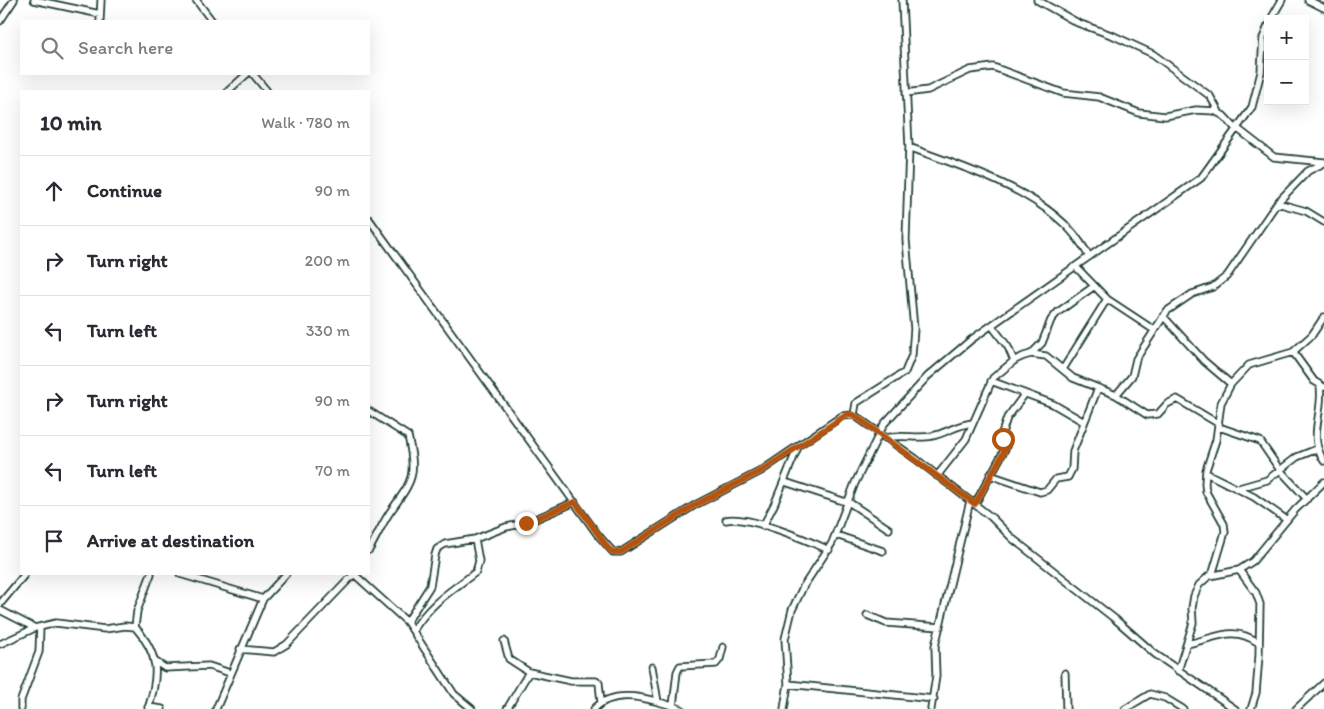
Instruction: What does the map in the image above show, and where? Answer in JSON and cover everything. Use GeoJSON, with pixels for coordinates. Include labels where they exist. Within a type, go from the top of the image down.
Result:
{"type":"FeatureCollection","features":[{"type":"Feature","properties":{"kind":"street"},"geometry":{"type":"LineString","coordinates":[[0,22],[14,0]]}},
{"type":"Feature","properties":{"kind":"street"},"geometry":{"type":"LineString","coordinates":[[34,0],[100,14]]}},
{"type":"Feature","properties":{"kind":"street"},"geometry":{"type":"LineString","coordinates":[[100,0],[100,20]]}},
{"type":"Feature","properties":{"kind":"street"},"geometry":{"type":"LineString","coordinates":[[196,0],[211,20]]}},
{"type":"Feature","properties":{"kind":"street"},"geometry":{"type":"LineString","coordinates":[[854,415],[856,403],[905,372],[912,355],[914,329],[906,240],[909,147],[902,0]]}},
{"type":"Feature","properties":{"kind":"street"},"geometry":{"type":"LineString","coordinates":[[1038,0],[1078,23],[1114,36],[1152,54],[1210,96],[1219,112],[1238,130],[1274,157],[1324,163]]}},
{"type":"Feature","properties":{"kind":"street"},"geometry":{"type":"LineString","coordinates":[[1273,15],[1282,0]]}},
{"type":"Feature","properties":{"kind":"street"},"geometry":{"type":"LineString","coordinates":[[1308,0],[1324,8]]}},
{"type":"Feature","properties":{"kind":"street"},"geometry":{"type":"LineString","coordinates":[[784,709],[788,684],[785,639],[792,610],[810,577],[829,550],[836,536],[847,502],[878,433],[890,416],[928,376],[992,326],[1201,178],[1238,130],[1255,98],[1261,72],[1264,36]]}},
{"type":"Feature","properties":{"kind":"street"},"geometry":{"type":"LineString","coordinates":[[906,93],[928,90],[970,70],[993,67],[1063,93],[1099,97],[1139,113],[1165,116],[1204,110],[1219,112]]}},
{"type":"Feature","properties":{"kind":"street"},"geometry":{"type":"LineString","coordinates":[[229,90],[246,75]]}},
{"type":"Feature","properties":{"kind":"street"},"geometry":{"type":"LineString","coordinates":[[254,75],[266,90]]}},
{"type":"Feature","properties":{"kind":"street"},"geometry":{"type":"LineString","coordinates":[[909,147],[980,174],[1028,196],[1079,239],[1089,257]]}},
{"type":"Feature","properties":{"kind":"street"},"geometry":{"type":"LineString","coordinates":[[1116,395],[1132,376],[1136,359],[1162,316],[1180,302],[1200,290],[1213,287],[1227,276],[1277,203],[1308,171],[1324,163]]}},
{"type":"Feature","properties":{"kind":"street"},"geometry":{"type":"LineString","coordinates":[[1277,203],[1306,211],[1324,222]]}},
{"type":"Feature","properties":{"kind":"street"},"geometry":{"type":"LineString","coordinates":[[370,220],[608,548],[613,552],[621,552],[727,486],[754,475],[842,416],[854,415],[972,503],[1013,539],[1178,670],[1235,709]]}},
{"type":"Feature","properties":{"kind":"street"},"geometry":{"type":"LineString","coordinates":[[1076,267],[1106,299],[1154,330]]}},
{"type":"Feature","properties":{"kind":"street"},"geometry":{"type":"LineString","coordinates":[[937,476],[961,447],[991,381],[1014,361],[1031,354],[1042,343],[1051,320],[1058,312],[1093,287]]}},
{"type":"Feature","properties":{"kind":"street"},"geometry":{"type":"LineString","coordinates":[[1063,369],[1106,299]]}},
{"type":"Feature","properties":{"kind":"street"},"geometry":{"type":"LineString","coordinates":[[1162,316],[1204,361],[1230,384]]}},
{"type":"Feature","properties":{"kind":"street"},"geometry":{"type":"LineString","coordinates":[[1178,670],[1194,623],[1192,608],[1194,596],[1199,585],[1209,576],[1214,568],[1225,532],[1220,516],[1206,492],[1206,473],[1219,426],[1221,403],[1230,384],[1249,365],[1293,352],[1312,336],[1324,317]]}},
{"type":"Feature","properties":{"kind":"street"},"geometry":{"type":"LineString","coordinates":[[992,326],[1008,347],[1014,361]]}},
{"type":"Feature","properties":{"kind":"street"},"geometry":{"type":"LineString","coordinates":[[1293,352],[1314,381],[1322,387],[1315,436],[1317,449],[1324,461]]}},
{"type":"Feature","properties":{"kind":"street"},"geometry":{"type":"LineString","coordinates":[[1031,354],[1046,356],[1073,378],[1116,395],[1141,411],[1153,415],[1174,399],[1179,400],[1219,426],[1260,441],[1280,470],[1306,499]]}},
{"type":"Feature","properties":{"kind":"street"},"geometry":{"type":"LineString","coordinates":[[991,381],[1024,395],[1053,404],[1084,422]]}},
{"type":"Feature","properties":{"kind":"street"},"geometry":{"type":"LineString","coordinates":[[990,475],[1040,492],[1046,490],[1056,479],[1068,477],[1072,469],[1073,451],[1098,388]]}},
{"type":"Feature","properties":{"kind":"street"},"geometry":{"type":"LineString","coordinates":[[931,709],[934,699],[935,646],[972,503],[1007,446],[1001,436],[1003,425],[1024,395]]}},
{"type":"Feature","properties":{"kind":"street"},"geometry":{"type":"LineString","coordinates":[[370,412],[408,436],[413,470],[410,485],[390,513],[370,547]]}},
{"type":"Feature","properties":{"kind":"street"},"geometry":{"type":"LineString","coordinates":[[885,438],[901,435],[930,437],[956,426],[973,423]]}},
{"type":"Feature","properties":{"kind":"street"},"geometry":{"type":"LineString","coordinates":[[764,526],[785,482],[798,447]]}},
{"type":"Feature","properties":{"kind":"street"},"geometry":{"type":"LineString","coordinates":[[1239,488],[1267,480],[1297,457],[1317,449]]}},
{"type":"Feature","properties":{"kind":"street"},"geometry":{"type":"LineString","coordinates":[[1206,473],[1239,488],[1287,520]]}},
{"type":"Feature","properties":{"kind":"street"},"geometry":{"type":"LineString","coordinates":[[785,482],[847,502],[888,529]]}},
{"type":"Feature","properties":{"kind":"street"},"geometry":{"type":"LineString","coordinates":[[1209,576],[1239,570],[1263,551],[1287,520],[1324,482]]}},
{"type":"Feature","properties":{"kind":"street"},"geometry":{"type":"LineString","coordinates":[[407,622],[430,586],[432,562],[437,550],[451,541],[475,539],[538,519],[575,502]]}},
{"type":"Feature","properties":{"kind":"street"},"geometry":{"type":"LineString","coordinates":[[726,520],[737,518],[799,537],[829,550]]}},
{"type":"Feature","properties":{"kind":"street"},"geometry":{"type":"LineString","coordinates":[[836,536],[883,552]]}},
{"type":"Feature","properties":{"kind":"street"},"geometry":{"type":"LineString","coordinates":[[413,631],[428,610],[458,584],[476,572],[479,561],[475,539]]}},
{"type":"Feature","properties":{"kind":"street"},"geometry":{"type":"LineString","coordinates":[[1239,570],[1259,598],[1256,693],[1251,709]]}},
{"type":"Feature","properties":{"kind":"street"},"geometry":{"type":"LineString","coordinates":[[0,604],[24,575]]}},
{"type":"Feature","properties":{"kind":"street"},"geometry":{"type":"LineString","coordinates":[[135,627],[137,611],[151,575]]}},
{"type":"Feature","properties":{"kind":"street"},"geometry":{"type":"LineString","coordinates":[[183,575],[263,599]]}},
{"type":"Feature","properties":{"kind":"street"},"geometry":{"type":"LineString","coordinates":[[216,709],[240,649],[263,599],[285,575]]}},
{"type":"Feature","properties":{"kind":"street"},"geometry":{"type":"LineString","coordinates":[[240,649],[274,652],[316,615],[353,575]]}},
{"type":"Feature","properties":{"kind":"street"},"geometry":{"type":"LineString","coordinates":[[355,575],[407,622],[454,694],[472,709]]}},
{"type":"Feature","properties":{"kind":"street"},"geometry":{"type":"LineString","coordinates":[[0,610],[38,627]]}},
{"type":"Feature","properties":{"kind":"street"},"geometry":{"type":"LineString","coordinates":[[867,615],[886,623],[940,626]]}},
{"type":"Feature","properties":{"kind":"street"},"geometry":{"type":"LineString","coordinates":[[0,644],[38,627],[56,623],[105,629],[125,626],[135,627],[142,635],[156,662],[165,668],[209,666],[230,673]]}},
{"type":"Feature","properties":{"kind":"street"},"geometry":{"type":"LineString","coordinates":[[21,709],[22,700],[39,652],[38,627]]}},
{"type":"Feature","properties":{"kind":"street"},"geometry":{"type":"LineString","coordinates":[[1187,644],[1233,632],[1247,635],[1259,643]]}},
{"type":"Feature","properties":{"kind":"street"},"geometry":{"type":"LineString","coordinates":[[504,641],[509,659],[529,672],[571,681],[596,681],[601,702]]}},
{"type":"Feature","properties":{"kind":"street"},"geometry":{"type":"LineString","coordinates":[[673,706],[678,668],[686,664],[716,664],[720,659],[722,647]]}},
{"type":"Feature","properties":{"kind":"street"},"geometry":{"type":"LineString","coordinates":[[156,662],[155,687],[148,708],[162,709]]}},
{"type":"Feature","properties":{"kind":"street"},"geometry":{"type":"LineString","coordinates":[[652,667],[658,702]]}},
{"type":"Feature","properties":{"kind":"street"},"geometry":{"type":"LineString","coordinates":[[507,709],[529,672]]}},
{"type":"Feature","properties":{"kind":"street"},"geometry":{"type":"LineString","coordinates":[[1065,673],[1066,709]]}},
{"type":"Feature","properties":{"kind":"street"},"geometry":{"type":"LineString","coordinates":[[1296,709],[1324,683]]}},
{"type":"Feature","properties":{"kind":"street"},"geometry":{"type":"LineString","coordinates":[[788,684],[934,699]]}},
{"type":"Feature","properties":{"kind":"street"},"geometry":{"type":"LineString","coordinates":[[1125,709],[1150,694],[1165,698],[1183,709]]}},
{"type":"Feature","properties":{"kind":"street"},"geometry":{"type":"LineString","coordinates":[[594,709],[601,702],[621,696],[658,702],[681,709]]}},
{"type":"Feature","properties":{"kind":"route"},"geometry":{"type":"LineString","coordinates":[[526,523],[557,512],[575,502],[608,548],[613,552],[621,552],[727,486],[761,471],[842,416],[848,414],[854,415],[893,442],[975,504],[1005,450],[1007,444],[1003,439]]}}]}
